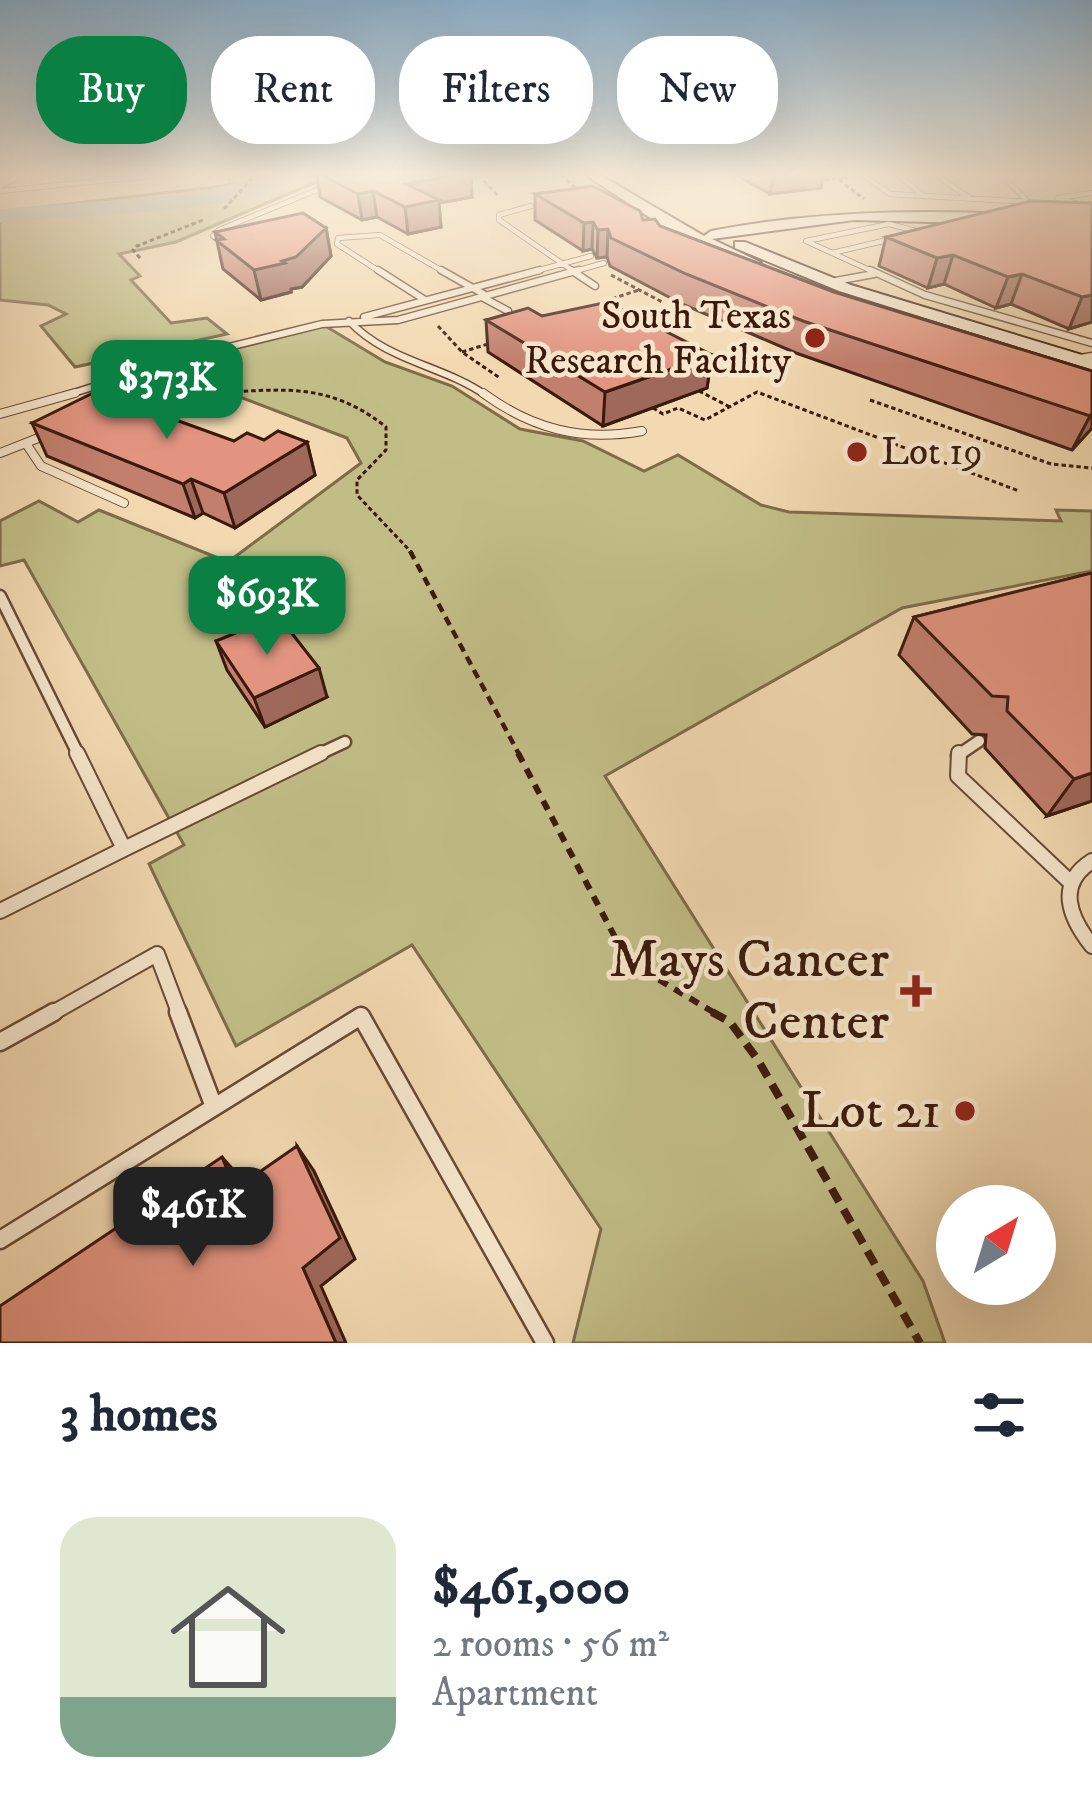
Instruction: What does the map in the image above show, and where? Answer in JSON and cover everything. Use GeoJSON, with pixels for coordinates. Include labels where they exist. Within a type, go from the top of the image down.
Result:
{"type":"FeatureCollection","features":[{"type":"Feature","properties":{"kind":"street"},"geometry":{"type":"LineString","coordinates":[[705,238],[889,315],[1092,378]]}},
{"type":"Feature","properties":{"kind":"street"},"geometry":{"type":"LineString","coordinates":[[744,238],[744,253]]}},
{"type":"Feature","properties":{"kind":"street"},"geometry":{"type":"LineString","coordinates":[[744,253],[1084,359]]}},
{"type":"Feature","properties":{"kind":"lane"},"geometry":{"type":"LineString","coordinates":[[215,238],[235,254]]}},
{"type":"Feature","properties":{"kind":"lane"},"geometry":{"type":"LineString","coordinates":[[343,238],[337,244],[425,300]]}},
{"type":"Feature","properties":{"kind":"lane"},"geometry":{"type":"LineString","coordinates":[[385,238],[508,311]]}},
{"type":"Feature","properties":{"kind":"lane"},"geometry":{"type":"LineString","coordinates":[[524,238],[595,286]]}},
{"type":"Feature","properties":{"kind":"lane"},"geometry":{"type":"LineString","coordinates":[[705,238],[744,253]]}},
{"type":"Feature","properties":{"kind":"lane"},"geometry":{"type":"LineString","coordinates":[[822,238],[806,241],[982,314],[1092,344]]}},
{"type":"Feature","properties":{"kind":"lane"},"geometry":{"type":"LineString","coordinates":[[832,253],[896,238]]}},
{"type":"Feature","properties":{"kind":"lane"},"geometry":{"type":"LineString","coordinates":[[0,414],[65,399],[184,358],[350,321],[591,256]]}},
{"type":"Feature","properties":{"kind":"lane"},"geometry":{"type":"LineString","coordinates":[[350,321],[398,320],[604,267]]}},
{"type":"Feature","properties":{"kind":"lane"},"geometry":{"type":"LineString","coordinates":[[830,282],[877,273]]}},
{"type":"Feature","properties":{"kind":"lane"},"geometry":{"type":"LineString","coordinates":[[350,321],[374,347],[477,388],[522,420],[559,431],[614,438],[642,431]]}},
{"type":"Feature","properties":{"kind":"lane"},"geometry":{"type":"LineString","coordinates":[[1084,359],[1069,348],[1092,344]]}},
{"type":"Feature","properties":{"kind":"lane"},"geometry":{"type":"LineString","coordinates":[[0,453],[55,431]]}},
{"type":"Feature","properties":{"kind":"lane"},"geometry":{"type":"LineString","coordinates":[[27,445],[41,466],[124,503]]}},
{"type":"Feature","properties":{"kind":"lane"},"geometry":{"type":"LineString","coordinates":[[0,596],[124,849]]}},
{"type":"Feature","properties":{"kind":"lane"},"geometry":{"type":"LineString","coordinates":[[0,911],[345,742]]}},
{"type":"Feature","properties":{"kind":"lane"},"geometry":{"type":"LineString","coordinates":[[979,742],[957,755],[958,776],[1069,881]]}},
{"type":"Feature","properties":{"kind":"lane"},"geometry":{"type":"LineString","coordinates":[[1092,861],[1078,868],[1069,881],[1072,919],[1092,946]]}},
{"type":"Feature","properties":{"kind":"lane"},"geometry":{"type":"LineString","coordinates":[[0,1042],[157,954],[214,1107]]}},
{"type":"Feature","properties":{"kind":"lane"},"geometry":{"type":"LineString","coordinates":[[0,1240],[361,1016],[545,1343]]}},
{"type":"Feature","properties":{"kind":"path"},"geometry":{"type":"LineString","coordinates":[[140,258],[133,250],[137,246],[164,238]]}},
{"type":"Feature","properties":{"kind":"path"},"geometry":{"type":"LineString","coordinates":[[604,267],[664,303]]}},
{"type":"Feature","properties":{"kind":"path"},"geometry":{"type":"LineString","coordinates":[[601,302],[639,290]]}},
{"type":"Feature","properties":{"kind":"path"},"geometry":{"type":"LineString","coordinates":[[420,314],[500,378],[482,384]]}},
{"type":"Feature","properties":{"kind":"path"},"geometry":{"type":"LineString","coordinates":[[462,352],[499,341]]}},
{"type":"Feature","properties":{"kind":"path"},"geometry":{"type":"LineString","coordinates":[[140,375],[174,393],[279,386],[316,390],[375,416],[386,427],[386,450],[357,480],[357,495],[413,556],[617,941],[646,972],[730,1022],[758,1060],[920,1343]]}},
{"type":"Feature","properties":{"kind":"path"},"geometry":{"type":"LineString","coordinates":[[700,391],[730,406]]}},
{"type":"Feature","properties":{"kind":"path"},"geometry":{"type":"LineString","coordinates":[[653,408],[663,414],[678,408],[705,419],[757,392],[1019,491]]}},
{"type":"Feature","properties":{"kind":"path"},"geometry":{"type":"LineString","coordinates":[[871,400],[1051,464],[1092,468]]}},
{"type":"Feature","properties":{"kind":"shaded area"},"geometry":{"type":"Polygon","coordinates":[[[0,238],[186,238],[119,254],[140,276],[131,280],[171,323],[207,318],[227,334],[75,367],[41,326],[66,314],[48,305],[0,300],[0,238]]]}},
{"type":"Feature","properties":{"kind":"shaded area"},"geometry":{"type":"Polygon","coordinates":[[[322,324],[385,362],[452,386],[520,429],[583,441],[644,471],[678,455],[761,505],[789,512],[1061,521],[1056,510],[1092,511],[1092,571],[902,608],[605,776],[923,1281],[945,1343],[573,1343],[601,1229],[412,945],[236,1046],[149,864],[184,845],[24,560],[0,566],[0,521],[39,501],[78,522],[99,510],[228,562],[361,463],[347,438],[190,378],[184,358],[322,324]]]}},
{"type":"Feature","properties":{"kind":"building"},"geometry":{"type":"Polygon","coordinates":[[[316,238],[296,257],[282,261],[285,263],[254,270],[216,240],[316,238]]]}},
{"type":"Feature","properties":{"kind":"building"},"geometry":{"type":"Polygon","coordinates":[[[611,238],[691,238],[834,292],[1092,371],[1092,413],[803,321],[611,238]]]}},
{"type":"Feature","properties":{"kind":"building"},"geometry":{"type":"Polygon","coordinates":[[[888,238],[1092,238],[1092,295],[1082,297],[1022,274],[1008,277],[953,255],[937,258],[888,238]]]}},
{"type":"Feature","properties":{"kind":"building"},"geometry":{"type":"Polygon","coordinates":[[[608,302],[712,355],[605,392],[486,320],[528,308],[542,316],[608,302]]]}},
{"type":"Feature","properties":{"kind":"building"},"geometry":{"type":"Polygon","coordinates":[[[91,394],[107,395],[234,441],[247,433],[264,440],[278,431],[307,442],[224,493],[191,479],[183,484],[32,423],[91,394]]]}},
{"type":"Feature","properties":{"kind":"building"},"geometry":{"type":"Polygon","coordinates":[[[1092,573],[1092,773],[1074,779],[1007,711],[1008,697],[992,696],[914,617],[1092,573]]]}},
{"type":"Feature","properties":{"kind":"building"},"geometry":{"type":"Polygon","coordinates":[[[283,622],[319,668],[254,698],[216,641],[250,627],[255,634],[283,622]]]}},
{"type":"Feature","properties":{"kind":"building"},"geometry":{"type":"Polygon","coordinates":[[[297,1146],[340,1238],[303,1268],[336,1343],[0,1343],[0,1306],[222,1157],[235,1189],[297,1146]]]}},
{"type":"Feature","properties":{"kind":"place","name":"South Texas Research Facility"},"geometry":{"type":"Point","coordinates":[815,338]}},
{"type":"Feature","properties":{"kind":"place","name":"Lot 19"},"geometry":{"type":"Point","coordinates":[857,452]}},
{"type":"Feature","properties":{"kind":"place","name":"Mays Cancer Center"},"geometry":{"type":"Point","coordinates":[916,991]}},
{"type":"Feature","properties":{"kind":"place","name":"Lot 21"},"geometry":{"type":"Point","coordinates":[965,1111]}}]}
